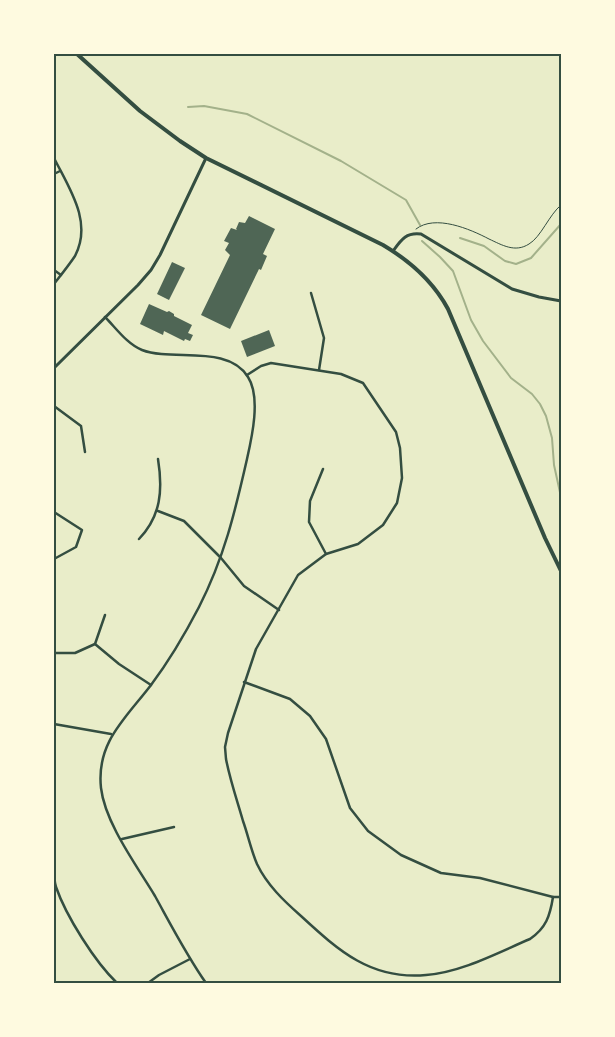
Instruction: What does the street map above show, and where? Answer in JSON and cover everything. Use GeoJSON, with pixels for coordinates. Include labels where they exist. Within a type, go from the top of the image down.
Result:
{"type":"FeatureCollection","features":[{"type":"Feature","properties":{"kind":"main road"},"geometry":{"type":"LineString","coordinates":[[77,54],[142,112],[206,158],[393,251],[414,266],[430,282],[448,309],[542,532],[561,571]]}},
{"type":"Feature","properties":{"kind":"street"},"geometry":{"type":"LineString","coordinates":[[54,158],[76,202],[82,220],[82,238],[75,256],[54,284]]}},
{"type":"Feature","properties":{"kind":"street"},"geometry":{"type":"LineString","coordinates":[[54,368],[138,285],[156,262],[206,158]]}},
{"type":"Feature","properties":{"kind":"street"},"geometry":{"type":"LineString","coordinates":[[54,174],[60,171]]}},
{"type":"Feature","properties":{"kind":"street"},"geometry":{"type":"LineString","coordinates":[[393,251],[404,237],[412,233],[421,234],[431,238],[512,289],[561,301]]}},
{"type":"Feature","properties":{"kind":"street"},"geometry":{"type":"LineString","coordinates":[[54,270],[61,275]]}},
{"type":"Feature","properties":{"kind":"street"},"geometry":{"type":"LineString","coordinates":[[311,293],[324,338],[319,370]]}},
{"type":"Feature","properties":{"kind":"street"},"geometry":{"type":"LineString","coordinates":[[105,317],[129,343],[141,350],[154,353],[223,359],[234,364],[247,375],[254,397],[249,448],[232,525],[221,558],[199,607],[175,648],[151,685],[125,715],[112,734],[101,770],[101,788],[110,819],[206,983]]}},
{"type":"Feature","properties":{"kind":"street"},"geometry":{"type":"LineString","coordinates":[[247,375],[260,366],[271,363],[341,374],[363,383],[396,432],[400,448],[402,478],[396,503],[383,525],[358,544],[326,554],[298,575],[279,610],[260,639],[243,682],[228,733],[225,747],[226,759],[253,853],[262,873],[272,887],[303,918],[346,955],[358,962],[391,973],[426,975],[457,969],[530,939],[540,932],[546,923],[553,897]]}},
{"type":"Feature","properties":{"kind":"street"},"geometry":{"type":"LineString","coordinates":[[54,406],[81,426],[85,452]]}},
{"type":"Feature","properties":{"kind":"street"},"geometry":{"type":"LineString","coordinates":[[139,539],[153,522],[158,511],[160,474],[158,459]]}},
{"type":"Feature","properties":{"kind":"street"},"geometry":{"type":"LineString","coordinates":[[323,469],[310,501],[308,522],[326,554]]}},
{"type":"Feature","properties":{"kind":"street"},"geometry":{"type":"LineString","coordinates":[[158,511],[184,521],[221,558],[244,586],[279,610]]}},
{"type":"Feature","properties":{"kind":"street"},"geometry":{"type":"LineString","coordinates":[[54,512],[82,530],[76,547],[54,559]]}},
{"type":"Feature","properties":{"kind":"street"},"geometry":{"type":"LineString","coordinates":[[54,653],[75,653],[95,644],[105,615]]}},
{"type":"Feature","properties":{"kind":"street"},"geometry":{"type":"LineString","coordinates":[[95,644],[119,664],[151,685]]}},
{"type":"Feature","properties":{"kind":"street"},"geometry":{"type":"LineString","coordinates":[[243,682],[290,700],[310,716],[326,740],[350,808],[368,831],[401,855],[441,873],[480,878],[553,897],[561,897]]}},
{"type":"Feature","properties":{"kind":"street"},"geometry":{"type":"LineString","coordinates":[[54,724],[112,734]]}},
{"type":"Feature","properties":{"kind":"street"},"geometry":{"type":"LineString","coordinates":[[122,839],[174,827]]}},
{"type":"Feature","properties":{"kind":"street"},"geometry":{"type":"LineString","coordinates":[[54,867],[55,885],[64,905],[99,964],[118,983]]}},
{"type":"Feature","properties":{"kind":"street"},"geometry":{"type":"LineString","coordinates":[[148,983],[190,958]]}},
{"type":"Feature","properties":{"kind":"path"},"geometry":{"type":"LineString","coordinates":[[412,233],[427,223],[441,223],[463,228],[508,248],[521,247],[530,244],[535,239],[548,219],[561,205]]}},
{"type":"Feature","properties":{"kind":"building"},"geometry":{"type":"Polygon","coordinates":[[[249,216],[275,229],[263,254],[267,256],[261,270],[259,269],[230,329],[201,315],[230,255],[225,250],[229,243],[224,241],[231,228],[237,230],[239,222],[245,223],[249,216]]]}},
{"type":"Feature","properties":{"kind":"building"},"geometry":{"type":"Polygon","coordinates":[[[172,262],[185,268],[169,300],[157,294],[172,262]]]}},
{"type":"Feature","properties":{"kind":"building"},"geometry":{"type":"Polygon","coordinates":[[[149,304],[167,312],[169,311],[174,316],[192,325],[188,333],[193,335],[190,341],[185,339],[184,341],[164,331],[163,335],[140,324],[149,304]]]}},
{"type":"Feature","properties":{"kind":"building"},"geometry":{"type":"Polygon","coordinates":[[[269,330],[275,346],[247,357],[241,341],[269,330]]]}},
{"type":"Feature","properties":{"kind":"waterway"},"geometry":{"type":"LineString","coordinates":[[188,107],[204,106],[247,114],[341,161],[406,200],[420,225]]}},
{"type":"Feature","properties":{"kind":"waterway"},"geometry":{"type":"LineString","coordinates":[[460,238],[484,246],[505,261],[516,264],[531,258],[561,224]]}},
{"type":"Feature","properties":{"kind":"waterway"},"geometry":{"type":"LineString","coordinates":[[422,241],[453,271],[471,320],[483,341],[511,378],[532,394],[540,404],[546,416],[552,438],[554,465],[561,497]]}}]}
